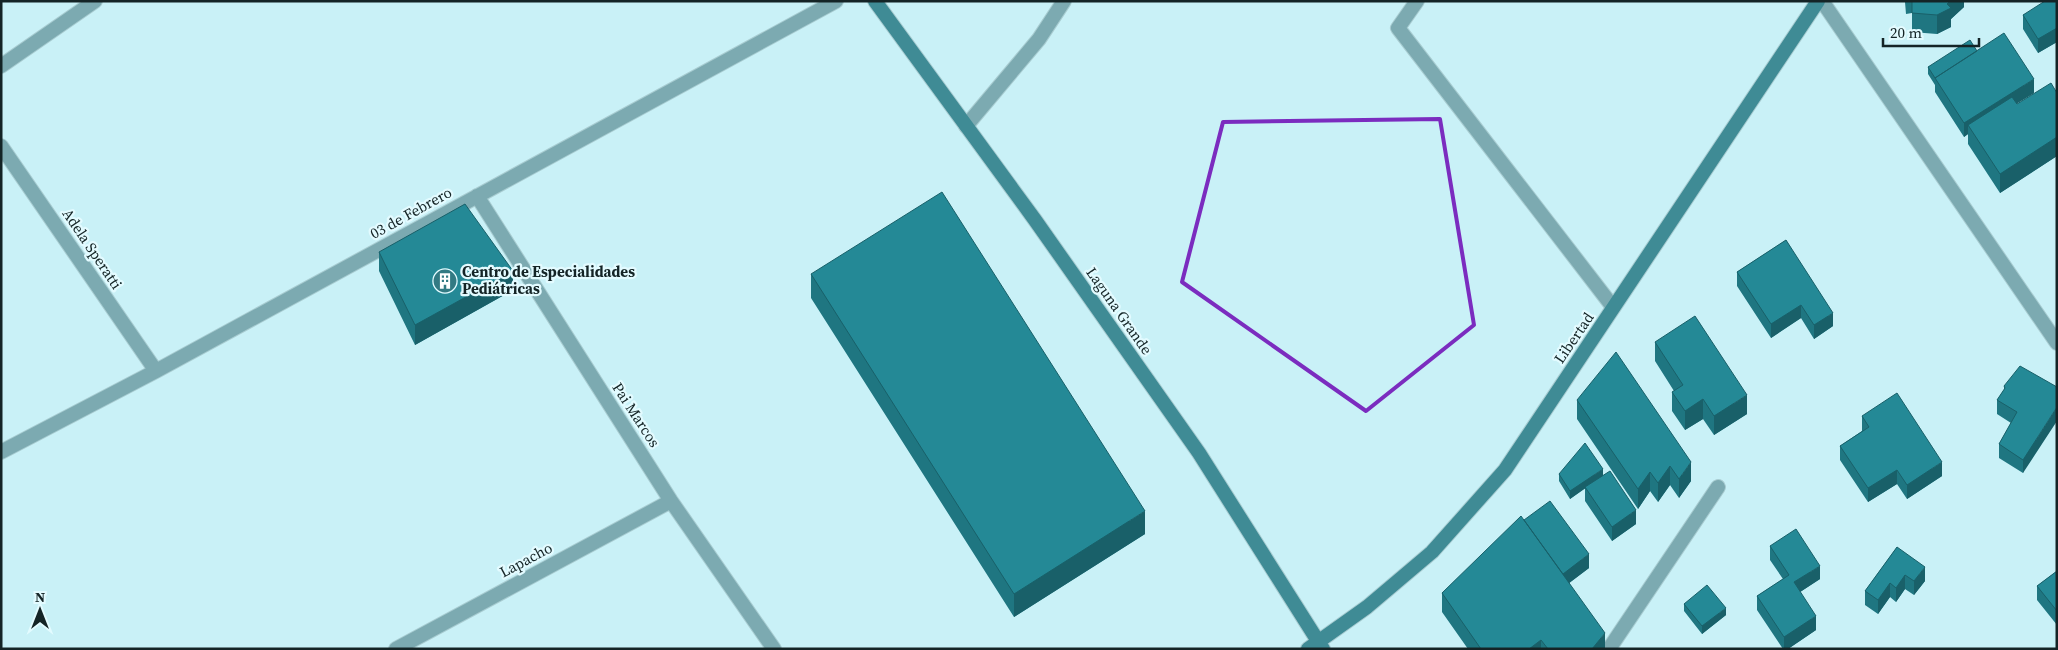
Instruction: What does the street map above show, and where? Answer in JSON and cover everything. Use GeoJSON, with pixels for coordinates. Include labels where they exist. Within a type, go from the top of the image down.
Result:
{"type":"FeatureCollection","features":[{"type":"Feature","properties":{"kind":"main road","name":"Laguna Grande"},"geometry":{"type":"LineString","coordinates":[[875,1],[1035,220],[1200,453],[1317,647]]}},
{"type":"Feature","properties":{"kind":"main road","name":"Libertad"},"geometry":{"type":"LineString","coordinates":[[1317,647],[1368,607],[1432,552],[1498,477],[1820,1]]}},
{"type":"Feature","properties":{"kind":"street"},"geometry":{"type":"LineString","coordinates":[[1,66],[96,1]]}},
{"type":"Feature","properties":{"kind":"street","name":"03 de Febrero"},"geometry":{"type":"LineString","coordinates":[[1,452],[156,371],[836,1]]}},
{"type":"Feature","properties":{"kind":"street"},"geometry":{"type":"LineString","coordinates":[[966,126],[1039,39],[1064,1]]}},
{"type":"Feature","properties":{"kind":"street"},"geometry":{"type":"LineString","coordinates":[[1417,1],[1398,28],[1613,307]]}},
{"type":"Feature","properties":{"kind":"street"},"geometry":{"type":"LineString","coordinates":[[1820,1],[2057,343]]}},
{"type":"Feature","properties":{"kind":"street","name":"Adela Speratti"},"geometry":{"type":"LineString","coordinates":[[1,146],[156,371]]}},
{"type":"Feature","properties":{"kind":"street","name":"Pai Marcos"},"geometry":{"type":"LineString","coordinates":[[477,196],[671,501],[774,649]]}},
{"type":"Feature","properties":{"kind":"street"},"geometry":{"type":"LineString","coordinates":[[1608,649],[1718,487]]}},
{"type":"Feature","properties":{"kind":"street","name":"Lapacho"},"geometry":{"type":"LineString","coordinates":[[396,649],[671,501]]}},
{"type":"Feature","properties":{"kind":"highlighted area"},"geometry":{"type":"Polygon","coordinates":[[[1440,119],[1474,325],[1366,411],[1182,282],[1223,122],[1440,119]]]}},
{"type":"Feature","properties":{"kind":"building"},"geometry":{"type":"Polygon","coordinates":[[[1912,1],[1950,1],[1947,4],[1951,8],[1937,15],[1912,13],[1912,1]]]}},
{"type":"Feature","properties":{"kind":"building"},"geometry":{"type":"Polygon","coordinates":[[[2045,1],[2057,1],[2057,28],[2038,39],[2023,15],[2045,1]]]}},
{"type":"Feature","properties":{"kind":"building"},"geometry":{"type":"Polygon","coordinates":[[[2004,33],[2034,79],[1964,123],[1935,78],[2004,33]]]}},
{"type":"Feature","properties":{"kind":"building"},"geometry":{"type":"Polygon","coordinates":[[[1970,40],[1977,51],[1935,78],[1928,67],[1970,40]]]}},
{"type":"Feature","properties":{"kind":"building"},"geometry":{"type":"Polygon","coordinates":[[[2051,83],[2057,93],[2057,137],[2000,174],[1968,125],[2012,97],[2017,104],[2051,83]]]}},
{"type":"Feature","properties":{"kind":"building"},"geometry":{"type":"Polygon","coordinates":[[[942,192],[1145,511],[1014,594],[811,274],[942,192]]]}},
{"type":"Feature","properties":{"kind":"building","name":"Centro de Especialidades Pediátricas"},"geometry":{"type":"Polygon","coordinates":[[[465,204],[513,271],[415,325],[379,252],[465,204]]]}},
{"type":"Feature","properties":{"kind":"building"},"geometry":{"type":"Polygon","coordinates":[[[1786,240],[1833,313],[1814,325],[1801,305],[1771,324],[1737,272],[1786,240]]]}},
{"type":"Feature","properties":{"kind":"building"},"geometry":{"type":"Polygon","coordinates":[[[1695,316],[1747,395],[1714,416],[1703,399],[1685,411],[1672,392],[1683,385],[1655,342],[1695,316]]]}},
{"type":"Feature","properties":{"kind":"building"},"geometry":{"type":"Polygon","coordinates":[[[1616,352],[1691,462],[1679,479],[1670,466],[1658,483],[1650,472],[1638,489],[1577,400],[1616,352]]]}},
{"type":"Feature","properties":{"kind":"building"},"geometry":{"type":"Polygon","coordinates":[[[2020,366],[2057,387],[2057,407],[2023,460],[1999,444],[2017,412],[1997,400],[2005,388],[2004,386],[2020,366]]]}},
{"type":"Feature","properties":{"kind":"building"},"geometry":{"type":"Polygon","coordinates":[[[1897,393],[1942,462],[1907,485],[1897,470],[1868,488],[1840,446],[1869,427],[1862,416],[1897,393]]]}},
{"type":"Feature","properties":{"kind":"building"},"geometry":{"type":"Polygon","coordinates":[[[1585,443],[1603,469],[1570,491],[1559,474],[1585,443]]]}},
{"type":"Feature","properties":{"kind":"building"},"geometry":{"type":"Polygon","coordinates":[[[1610,471],[1636,510],[1612,527],[1585,487],[1610,471]]]}},
{"type":"Feature","properties":{"kind":"building"},"geometry":{"type":"Polygon","coordinates":[[[1550,501],[1589,554],[1563,574],[1524,520],[1550,501]]]}},
{"type":"Feature","properties":{"kind":"building"},"geometry":{"type":"Polygon","coordinates":[[[1521,516],[1605,633],[1592,649],[1548,649],[1541,640],[1529,649],[1481,649],[1442,593],[1521,516]]]}},
{"type":"Feature","properties":{"kind":"building"},"geometry":{"type":"Polygon","coordinates":[[[1796,529],[1820,566],[1794,582],[1816,616],[1784,637],[1757,596],[1789,575],[1770,546],[1796,529]]]}},
{"type":"Feature","properties":{"kind":"building"},"geometry":{"type":"Polygon","coordinates":[[[1897,547],[1925,567],[1914,581],[1905,575],[1896,588],[1890,583],[1878,600],[1865,591],[1897,547]]]}},
{"type":"Feature","properties":{"kind":"building"},"geometry":{"type":"Polygon","coordinates":[[[2057,571],[2057,611],[2037,586],[2057,571]]]}},
{"type":"Feature","properties":{"kind":"building"},"geometry":{"type":"Polygon","coordinates":[[[1707,585],[1726,608],[1702,626],[1684,604],[1707,585]]]}},
{"type":"Feature","properties":{"kind":"place","name":"Centro de Especialidades Pediátricas"},"geometry":{"type":"Point","coordinates":[445,281]}}]}
